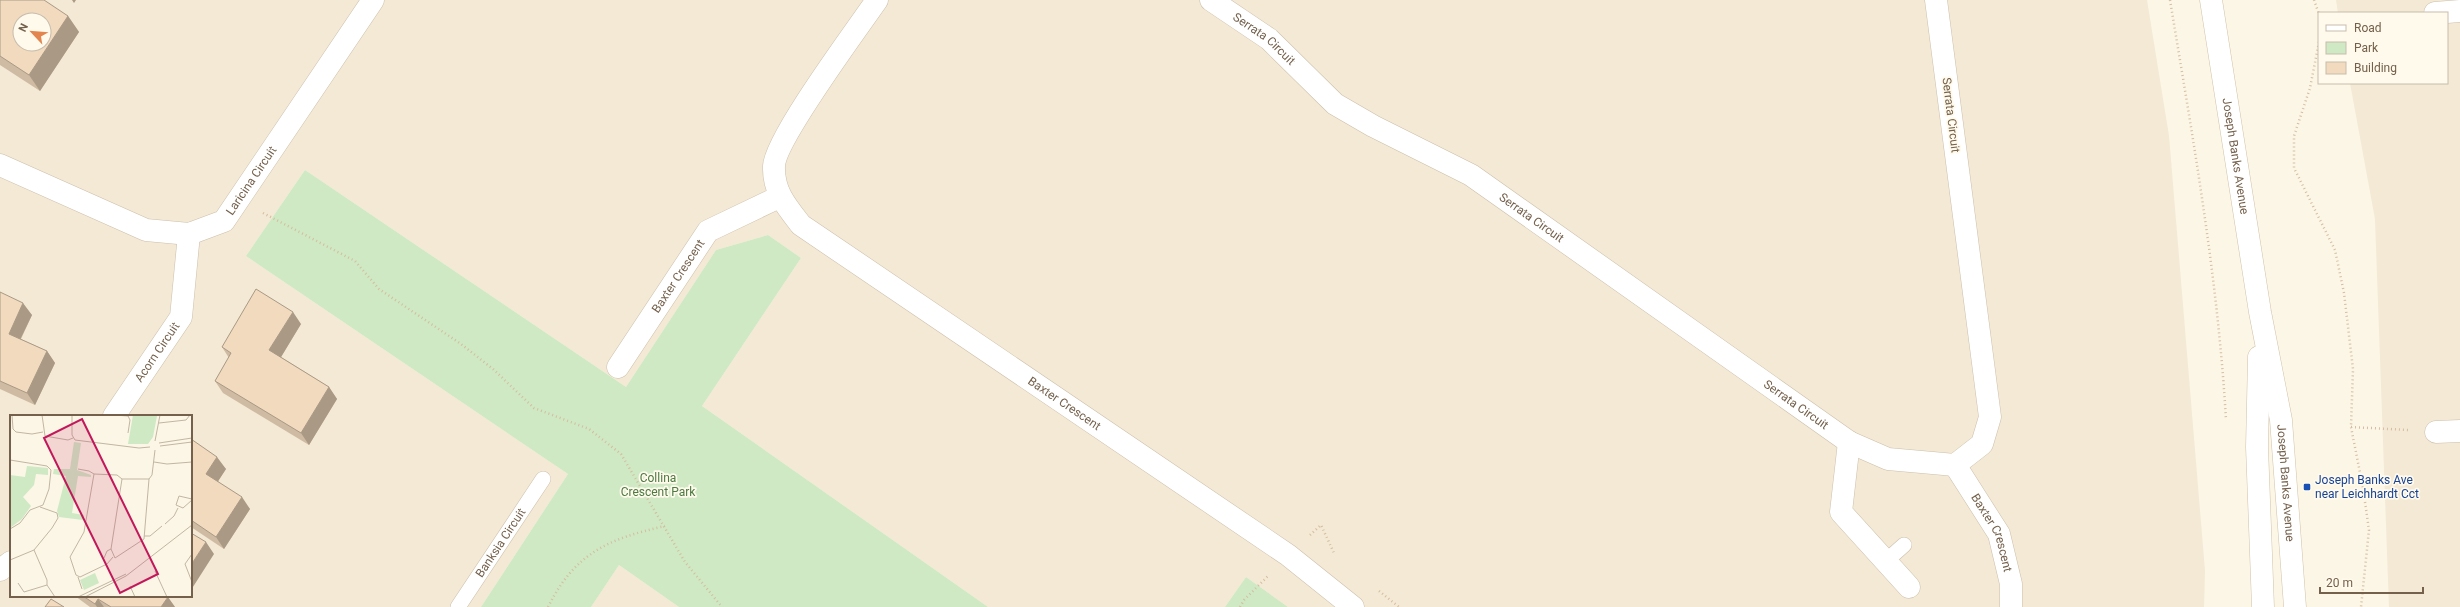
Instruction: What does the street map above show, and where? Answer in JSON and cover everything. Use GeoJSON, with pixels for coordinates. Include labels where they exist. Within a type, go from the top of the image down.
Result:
{"type":"FeatureCollection","features":[{"type":"Feature","properties":{"kind":"street","name":"Laricina Circuit"},"geometry":{"type":"LineString","coordinates":[[0,165],[146,230],[189,234],[224,221],[373,0]]}},
{"type":"Feature","properties":{"kind":"street","name":"Baxter Crescent"},"geometry":{"type":"LineString","coordinates":[[877,0],[788,131],[774,165],[779,197],[801,225],[1288,555],[1353,607]]}},
{"type":"Feature","properties":{"kind":"street","name":"Serrata Circuit"},"geometry":{"type":"LineString","coordinates":[[1211,0],[1269,39],[1335,104],[1374,126],[1471,175],[1849,442],[1888,459],[1955,465],[1982,444],[1990,417],[1936,0]]}},
{"type":"Feature","properties":{"kind":"street","name":"Joseph Banks Avenue"},"geometry":{"type":"LineString","coordinates":[[2211,0],[2260,312],[2281,420],[2295,601]]}},
{"type":"Feature","properties":{"kind":"street"},"geometry":{"type":"LineString","coordinates":[[2448,12],[2460,11]]}},
{"type":"Feature","properties":{"kind":"street","name":"Baxter Crescent"},"geometry":{"type":"LineString","coordinates":[[618,367],[708,231],[779,197]]}},
{"type":"Feature","properties":{"kind":"street","name":"Acorn Circuit"},"geometry":{"type":"LineString","coordinates":[[115,415],[181,317],[189,234]]}},
{"type":"Feature","properties":{"kind":"street","name":"Joseph Banks Avenue"},"geometry":{"type":"LineString","coordinates":[[2260,312],[2257,447],[2263,607]]}},
{"type":"Feature","properties":{"kind":"street"},"geometry":{"type":"LineString","coordinates":[[2436,432],[2460,431]]}},
{"type":"Feature","properties":{"kind":"street"},"geometry":{"type":"LineString","coordinates":[[1849,442],[1841,512],[1909,587]]}},
{"type":"Feature","properties":{"kind":"street","name":"Baxter Crescent"},"geometry":{"type":"LineString","coordinates":[[1955,465],[1999,534],[2011,584],[2012,607]]}},
{"type":"Feature","properties":{"kind":"street"},"geometry":{"type":"LineString","coordinates":[[0,570],[10,563]]}},
{"type":"Feature","properties":{"kind":"lane","name":"Banksia Circuit"},"geometry":{"type":"LineString","coordinates":[[458,607],[543,479]]}},
{"type":"Feature","properties":{"kind":"lane"},"geometry":{"type":"LineString","coordinates":[[1886,561],[1904,545]]}},
{"type":"Feature","properties":{"kind":"path"},"geometry":{"type":"LineString","coordinates":[[2170,0],[2206,224],[2224,376],[2226,424]]}},
{"type":"Feature","properties":{"kind":"path"},"geometry":{"type":"LineString","coordinates":[[2314,0],[2318,12]]}},
{"type":"Feature","properties":{"kind":"path"},"geometry":{"type":"LineString","coordinates":[[2318,47],[2310,88],[2294,136],[2294,168],[2335,250],[2344,292],[2354,369],[2351,427],[2363,488],[2368,530],[2361,607]]}},
{"type":"Feature","properties":{"kind":"path"},"geometry":{"type":"LineString","coordinates":[[239,200],[355,261],[379,289],[461,344],[493,369],[534,408],[594,433],[621,454],[685,562],[722,607]]}},
{"type":"Feature","properties":{"kind":"path"},"geometry":{"type":"LineString","coordinates":[[2351,427],[2436,432]]}},
{"type":"Feature","properties":{"kind":"path"},"geometry":{"type":"LineString","coordinates":[[548,607],[570,570],[598,548],[637,532],[665,526]]}},
{"type":"Feature","properties":{"kind":"path"},"geometry":{"type":"LineString","coordinates":[[1240,607],[1244,600],[1288,555]]}},
{"type":"Feature","properties":{"kind":"shaded area"},"geometry":{"type":"Polygon","coordinates":[[[0,0],[2147,0],[2169,136],[2205,571],[2204,607],[1288,607],[1246,577],[1225,607],[988,607],[702,406],[801,258],[768,235],[716,250],[626,387],[305,170],[246,256],[568,474],[481,607],[0,607],[0,0]]]}},
{"type":"Feature","properties":{"kind":"shaded area"},"geometry":{"type":"Polygon","coordinates":[[[2336,0],[2460,0],[2460,607],[2389,607],[2375,219],[2350,84],[2448,84],[2448,12],[2338,12],[2336,0]]]}},
{"type":"Feature","properties":{"kind":"shaded area"},"geometry":{"type":"Polygon","coordinates":[[[619,565],[679,607],[591,607],[619,565]]]}},
{"type":"Feature","properties":{"kind":"green space","name":"Collina Crescent Park"},"geometry":{"type":"Polygon","coordinates":[[[305,170],[626,387],[716,250],[768,235],[801,258],[702,406],[988,607],[679,607],[619,565],[591,607],[481,607],[568,474],[246,256],[305,170]]]}},
{"type":"Feature","properties":{"kind":"green space"},"geometry":{"type":"Polygon","coordinates":[[[1246,577],[1288,607],[1225,607],[1246,577]]]}},
{"type":"Feature","properties":{"kind":"building"},"geometry":{"type":"Polygon","coordinates":[[[0,0],[44,0],[68,16],[52,40],[52,12],[12,12],[12,52],[44,52],[29,75],[0,56],[0,0]]]}},
{"type":"Feature","properties":{"kind":"building"},"geometry":{"type":"Polygon","coordinates":[[[256,289],[293,312],[269,350],[329,387],[301,433],[215,381],[231,353],[222,347],[256,289]]]}},
{"type":"Feature","properties":{"kind":"building"},"geometry":{"type":"Polygon","coordinates":[[[0,292],[23,303],[9,334],[47,351],[27,393],[0,381],[0,292]]]}},
{"type":"Feature","properties":{"kind":"building"},"geometry":{"type":"Polygon","coordinates":[[[192,440],[217,457],[206,474],[242,497],[216,537],[192,521],[192,440]]]}},
{"type":"Feature","properties":{"kind":"building"},"geometry":{"type":"Polygon","coordinates":[[[192,534],[206,542],[192,563],[192,534]]]}},
{"type":"Feature","properties":{"kind":"building"},"geometry":{"type":"Polygon","coordinates":[[[84,597],[168,597],[161,607],[111,607],[98,599],[95,604],[84,597]]]}},
{"type":"Feature","properties":{"kind":"building"},"geometry":{"type":"Polygon","coordinates":[[[51,599],[64,607],[45,607],[51,599]]]}},
{"type":"Feature","properties":{"kind":"place","name":"Joseph Banks Ave near Leichhardt Cct"},"geometry":{"type":"Point","coordinates":[2307,487]}}]}
